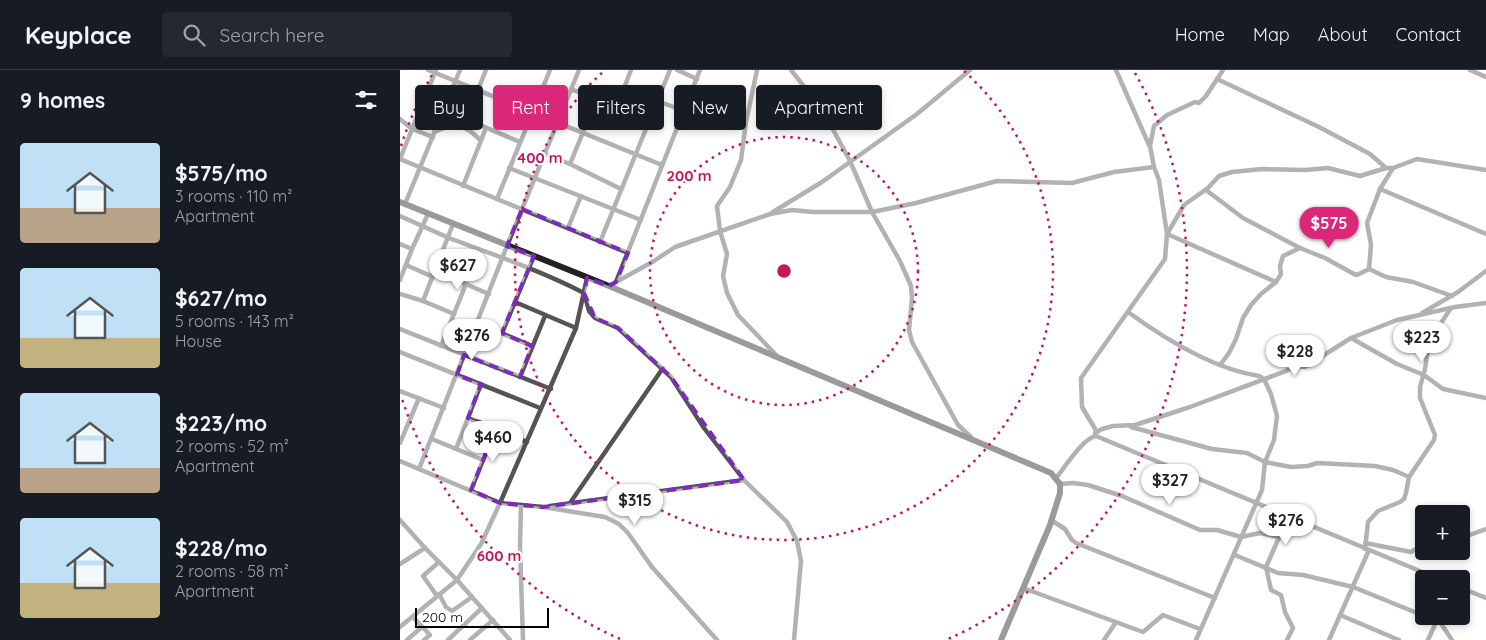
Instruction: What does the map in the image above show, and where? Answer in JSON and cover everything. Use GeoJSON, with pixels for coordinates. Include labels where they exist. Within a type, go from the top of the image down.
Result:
{"type":"FeatureCollection","features":[{"type":"Feature","properties":{"kind":"street"},"geometry":{"type":"LineString","coordinates":[[428,70],[435,71],[465,85]]}},
{"type":"Feature","properties":{"kind":"street"},"geometry":{"type":"LineString","coordinates":[[454,85],[460,70]]}},
{"type":"Feature","properties":{"kind":"street"},"geometry":{"type":"LineString","coordinates":[[480,85],[486,70]]}},
{"type":"Feature","properties":{"kind":"street"},"geometry":{"type":"LineString","coordinates":[[544,85],[550,70]]}},
{"type":"Feature","properties":{"kind":"street"},"geometry":{"type":"LineString","coordinates":[[568,99],[579,70]]}},
{"type":"Feature","properties":{"kind":"street"},"geometry":{"type":"LineString","coordinates":[[625,85],[631,70]]}},
{"type":"Feature","properties":{"kind":"street"},"geometry":{"type":"LineString","coordinates":[[664,85],[670,70]]}},
{"type":"Feature","properties":{"kind":"street"},"geometry":{"type":"LineString","coordinates":[[677,70],[697,79]]}},
{"type":"Feature","properties":{"kind":"street"},"geometry":{"type":"LineString","coordinates":[[695,85],[700,70]]}},
{"type":"Feature","properties":{"kind":"street"},"geometry":{"type":"LineString","coordinates":[[758,70],[746,122],[741,160],[730,187],[717,206],[720,231],[727,254],[723,276],[727,293],[738,315],[779,359]]}},
{"type":"Feature","properties":{"kind":"street"},"geometry":{"type":"LineString","coordinates":[[791,70],[822,109],[850,161],[872,212],[900,261],[910,286],[912,299],[909,330],[912,342],[958,425],[972,438]]}},
{"type":"Feature","properties":{"kind":"street"},"geometry":{"type":"LineString","coordinates":[[770,214],[822,182],[917,114],[970,70]]}},
{"type":"Feature","properties":{"kind":"street"},"geometry":{"type":"LineString","coordinates":[[1097,432],[1082,407],[1081,378],[1165,259],[1167,234],[1159,180],[1154,167],[1150,146],[1116,70]]}},
{"type":"Feature","properties":{"kind":"street"},"geometry":{"type":"LineString","coordinates":[[1150,146],[1154,126],[1167,115],[1195,102],[1199,104],[1223,70]]}},
{"type":"Feature","properties":{"kind":"street"},"geometry":{"type":"LineString","coordinates":[[1470,70],[1486,77]]}},
{"type":"Feature","properties":{"kind":"street"},"geometry":{"type":"LineString","coordinates":[[435,71],[400,159],[628,252]]}},
{"type":"Feature","properties":{"kind":"street"},"geometry":{"type":"LineString","coordinates":[[1217,79],[1319,127],[1370,154],[1386,168]]}},
{"type":"Feature","properties":{"kind":"street"},"geometry":{"type":"LineString","coordinates":[[572,90],[578,92]]}},
{"type":"Feature","properties":{"kind":"street"},"geometry":{"type":"LineString","coordinates":[[400,119],[412,129],[434,135],[454,124],[463,126],[481,141]]}},
{"type":"Feature","properties":{"kind":"street"},"geometry":{"type":"LineString","coordinates":[[483,127],[520,142]]}},
{"type":"Feature","properties":{"kind":"street"},"geometry":{"type":"LineString","coordinates":[[568,127],[662,165]]}},
{"type":"Feature","properties":{"kind":"street"},"geometry":{"type":"LineString","coordinates":[[463,186],[486,128]]}},
{"type":"Feature","properties":{"kind":"street"},"geometry":{"type":"LineString","coordinates":[[436,130],[402,203],[609,286],[1052,473],[1058,481],[1060,493],[1051,520],[1001,640]]}},
{"type":"Feature","properties":{"kind":"street"},"geometry":{"type":"LineString","coordinates":[[497,199],[525,130]]}},
{"type":"Feature","properties":{"kind":"street"},"geometry":{"type":"LineString","coordinates":[[419,469],[555,130]]}},
{"type":"Feature","properties":{"kind":"street"},"geometry":{"type":"LineString","coordinates":[[570,164],[584,130]]}},
{"type":"Feature","properties":{"kind":"street"},"geometry":{"type":"LineString","coordinates":[[600,242],[646,130]]}},
{"type":"Feature","properties":{"kind":"street"},"geometry":{"type":"LineString","coordinates":[[616,282],[676,130]]}},
{"type":"Feature","properties":{"kind":"street"},"geometry":{"type":"LineString","coordinates":[[545,154],[621,189]]}},
{"type":"Feature","properties":{"kind":"street"},"geometry":{"type":"LineString","coordinates":[[1167,234],[1186,203],[1206,190],[1219,176],[1232,172],[1262,169],[1306,170],[1328,168],[1360,176],[1386,168],[1393,168],[1417,159],[1486,170]]}},
{"type":"Feature","properties":{"kind":"street"},"geometry":{"type":"LineString","coordinates":[[609,286],[675,247],[770,214],[792,210],[872,212],[916,203],[997,180],[1072,183],[1114,172],[1154,167]]}},
{"type":"Feature","properties":{"kind":"street"},"geometry":{"type":"LineString","coordinates":[[509,168],[641,220]]}},
{"type":"Feature","properties":{"kind":"street"},"geometry":{"type":"LineString","coordinates":[[1369,269],[1371,244],[1367,223],[1380,189],[1393,168]]}},
{"type":"Feature","properties":{"kind":"street"},"geometry":{"type":"LineString","coordinates":[[1380,189],[1486,234]]}},
{"type":"Feature","properties":{"kind":"street"},"geometry":{"type":"LineString","coordinates":[[1206,190],[1243,218],[1300,248],[1318,254],[1357,275],[1369,269]]}},
{"type":"Feature","properties":{"kind":"street"},"geometry":{"type":"LineString","coordinates":[[568,228],[581,196]]}},
{"type":"Feature","properties":{"kind":"street"},"geometry":{"type":"LineString","coordinates":[[400,280],[428,214]]}},
{"type":"Feature","properties":{"kind":"street"},"geometry":{"type":"LineString","coordinates":[[400,216],[528,269],[553,277],[584,293],[589,311],[595,318],[618,328],[671,376],[704,428],[744,480],[786,522],[797,541],[801,561],[794,640]]}},
{"type":"Feature","properties":{"kind":"street"},"geometry":{"type":"LineString","coordinates":[[423,301],[453,224]]}},
{"type":"Feature","properties":{"kind":"street"},"geometry":{"type":"LineString","coordinates":[[1167,234],[1276,282]]}},
{"type":"Feature","properties":{"kind":"street"},"geometry":{"type":"LineString","coordinates":[[400,244],[412,249]]}},
{"type":"Feature","properties":{"kind":"street"},"geometry":{"type":"LineString","coordinates":[[1220,365],[1236,339],[1251,305],[1276,282],[1281,274],[1280,266],[1283,256],[1300,248]]}},
{"type":"Feature","properties":{"kind":"street"},"geometry":{"type":"LineString","coordinates":[[502,333],[534,256]]}},
{"type":"Feature","properties":{"kind":"street"},"geometry":{"type":"LineString","coordinates":[[406,265],[433,277]]}},
{"type":"Feature","properties":{"kind":"street"},"geometry":{"type":"LineString","coordinates":[[1369,269],[1386,277],[1413,282],[1452,296]]}},
{"type":"Feature","properties":{"kind":"street"},"geometry":{"type":"LineString","coordinates":[[435,271],[488,294]]}},
{"type":"Feature","properties":{"kind":"street"},"geometry":{"type":"LineString","coordinates":[[1418,315],[1452,296],[1486,271]]}},
{"type":"Feature","properties":{"kind":"street"},"geometry":{"type":"LineString","coordinates":[[400,627],[457,580],[481,544],[576,328],[587,278]]}},
{"type":"Feature","properties":{"kind":"street"},"geometry":{"type":"LineString","coordinates":[[441,346],[466,284]]}},
{"type":"Feature","properties":{"kind":"street"},"geometry":{"type":"LineString","coordinates":[[400,294],[454,314]]}},
{"type":"Feature","properties":{"kind":"street"},"geometry":{"type":"LineString","coordinates":[[515,302],[576,328]]}},
{"type":"Feature","properties":{"kind":"street"},"geometry":{"type":"LineString","coordinates":[[1058,481],[1082,446],[1097,432],[1113,426],[1135,425],[1286,372],[1295,366],[1306,367],[1351,338],[1397,320],[1451,308],[1486,303]]}},
{"type":"Feature","properties":{"kind":"street"},"geometry":{"type":"LineString","coordinates":[[1329,640],[1367,550],[1365,543],[1368,522],[1378,511],[1404,499],[1408,477],[1434,440],[1434,435],[1420,398],[1420,387],[1429,344],[1451,308]]}},
{"type":"Feature","properties":{"kind":"street"},"geometry":{"type":"LineString","coordinates":[[1128,312],[1178,346],[1220,365],[1264,379],[1274,402],[1277,416],[1274,440],[1265,462],[1262,490],[1257,504],[1196,640]]}},
{"type":"Feature","properties":{"kind":"street"},"geometry":{"type":"LineString","coordinates":[[520,377],[545,316]]}},
{"type":"Feature","properties":{"kind":"street"},"geometry":{"type":"LineString","coordinates":[[477,323],[532,346]]}},
{"type":"Feature","properties":{"kind":"street"},"geometry":{"type":"LineString","coordinates":[[400,330],[550,389]]}},
{"type":"Feature","properties":{"kind":"street"},"geometry":{"type":"LineString","coordinates":[[1351,338],[1398,364],[1424,375],[1443,388],[1486,398]]}},
{"type":"Feature","properties":{"kind":"street"},"geometry":{"type":"LineString","coordinates":[[401,354],[457,374],[540,408]]}},
{"type":"Feature","properties":{"kind":"street"},"geometry":{"type":"LineString","coordinates":[[570,503],[663,368]]}},
{"type":"Feature","properties":{"kind":"street"},"geometry":{"type":"LineString","coordinates":[[456,449],[481,384]]}},
{"type":"Feature","properties":{"kind":"street"},"geometry":{"type":"LineString","coordinates":[[400,392],[444,408]]}},
{"type":"Feature","properties":{"kind":"street"},"geometry":{"type":"LineString","coordinates":[[400,443],[419,398]]}},
{"type":"Feature","properties":{"kind":"street"},"geometry":{"type":"LineString","coordinates":[[468,418],[527,442]]}},
{"type":"Feature","properties":{"kind":"street"},"geometry":{"type":"LineString","coordinates":[[1126,425],[1212,449],[1247,454],[1265,462],[1291,467],[1308,466],[1317,463],[1376,466],[1408,477]]}},
{"type":"Feature","properties":{"kind":"street"},"geometry":{"type":"LineString","coordinates":[[400,426],[406,428]]}},
{"type":"Feature","properties":{"kind":"street"},"geometry":{"type":"LineString","coordinates":[[471,490],[496,428]]}},
{"type":"Feature","properties":{"kind":"street"},"geometry":{"type":"LineString","coordinates":[[1093,436],[1417,570]]}},
{"type":"Feature","properties":{"kind":"street"},"geometry":{"type":"LineString","coordinates":[[432,439],[484,460]]}},
{"type":"Feature","properties":{"kind":"street"},"geometry":{"type":"LineString","coordinates":[[400,460],[500,503],[543,507],[605,517],[619,524],[628,533],[652,567],[717,640]]}},
{"type":"Feature","properties":{"kind":"street"},"geometry":{"type":"LineString","coordinates":[[543,507],[744,480]]}},
{"type":"Feature","properties":{"kind":"street"},"geometry":{"type":"LineString","coordinates":[[1058,481],[1088,485],[1142,503],[1194,528],[1217,530],[1241,537],[1260,533],[1279,537]]}},
{"type":"Feature","properties":{"kind":"street"},"geometry":{"type":"LineString","coordinates":[[521,505],[520,546],[523,640]]}},
{"type":"Feature","properties":{"kind":"street"},"geometry":{"type":"LineString","coordinates":[[1287,640],[1293,628],[1285,612],[1281,595],[1271,590],[1266,567],[1288,516]]}},
{"type":"Feature","properties":{"kind":"street"},"geometry":{"type":"LineString","coordinates":[[400,520],[510,640]]}},
{"type":"Feature","properties":{"kind":"street"},"geometry":{"type":"LineString","coordinates":[[1051,520],[1065,529],[1076,543],[1215,598]]}},
{"type":"Feature","properties":{"kind":"street"},"geometry":{"type":"LineString","coordinates":[[400,532],[406,527]]}},
{"type":"Feature","properties":{"kind":"street"},"geometry":{"type":"LineString","coordinates":[[1470,535],[1486,529]]}},
{"type":"Feature","properties":{"kind":"street"},"geometry":{"type":"LineString","coordinates":[[1365,543],[1411,552],[1415,550]]}},
{"type":"Feature","properties":{"kind":"street"},"geometry":{"type":"LineString","coordinates":[[400,564],[425,548]]}},
{"type":"Feature","properties":{"kind":"street"},"geometry":{"type":"LineString","coordinates":[[1235,555],[1278,573],[1303,575],[1353,587],[1415,612]]}},
{"type":"Feature","properties":{"kind":"street"},"geometry":{"type":"LineString","coordinates":[[439,562],[423,576],[446,607],[452,611],[472,597]]}},
{"type":"Feature","properties":{"kind":"street"},"geometry":{"type":"LineString","coordinates":[[1023,588],[1143,632],[1163,615],[1200,629]]}},
{"type":"Feature","properties":{"kind":"street"},"geometry":{"type":"LineString","coordinates":[[1470,592],[1486,598]]}},
{"type":"Feature","properties":{"kind":"street"},"geometry":{"type":"LineString","coordinates":[[451,639],[482,608]]}},
{"type":"Feature","properties":{"kind":"street"},"geometry":{"type":"LineString","coordinates":[[1340,615],[1400,640]]}},
{"type":"Feature","properties":{"kind":"street"},"geometry":{"type":"LineString","coordinates":[[414,617],[430,634],[424,640]]}},
{"type":"Feature","properties":{"kind":"street"},"geometry":{"type":"LineString","coordinates":[[470,640],[493,620]]}},
{"type":"Feature","properties":{"kind":"street"},"geometry":{"type":"LineString","coordinates":[[1104,640],[1116,622]]}},
{"type":"Feature","properties":{"kind":"street"},"geometry":{"type":"LineString","coordinates":[[1428,640],[1435,625]]}},
{"type":"Feature","properties":{"kind":"street"},"geometry":{"type":"LineString","coordinates":[[1443,625],[1452,640]]}},
{"type":"Feature","properties":{"kind":"street"},"geometry":{"type":"LineString","coordinates":[[407,640],[422,627]]}},
{"type":"Feature","properties":{"kind":"highlighted area"},"geometry":{"type":"Polygon","coordinates":[[[522,209],[628,253],[616,282],[609,286],[587,278],[584,293],[595,318],[618,328],[671,377],[744,480],[543,507],[500,503],[471,490],[496,428],[468,418],[481,384],[457,375],[464,355],[520,377],[532,346],[502,333],[534,256],[507,246],[522,209]]]}}]}
